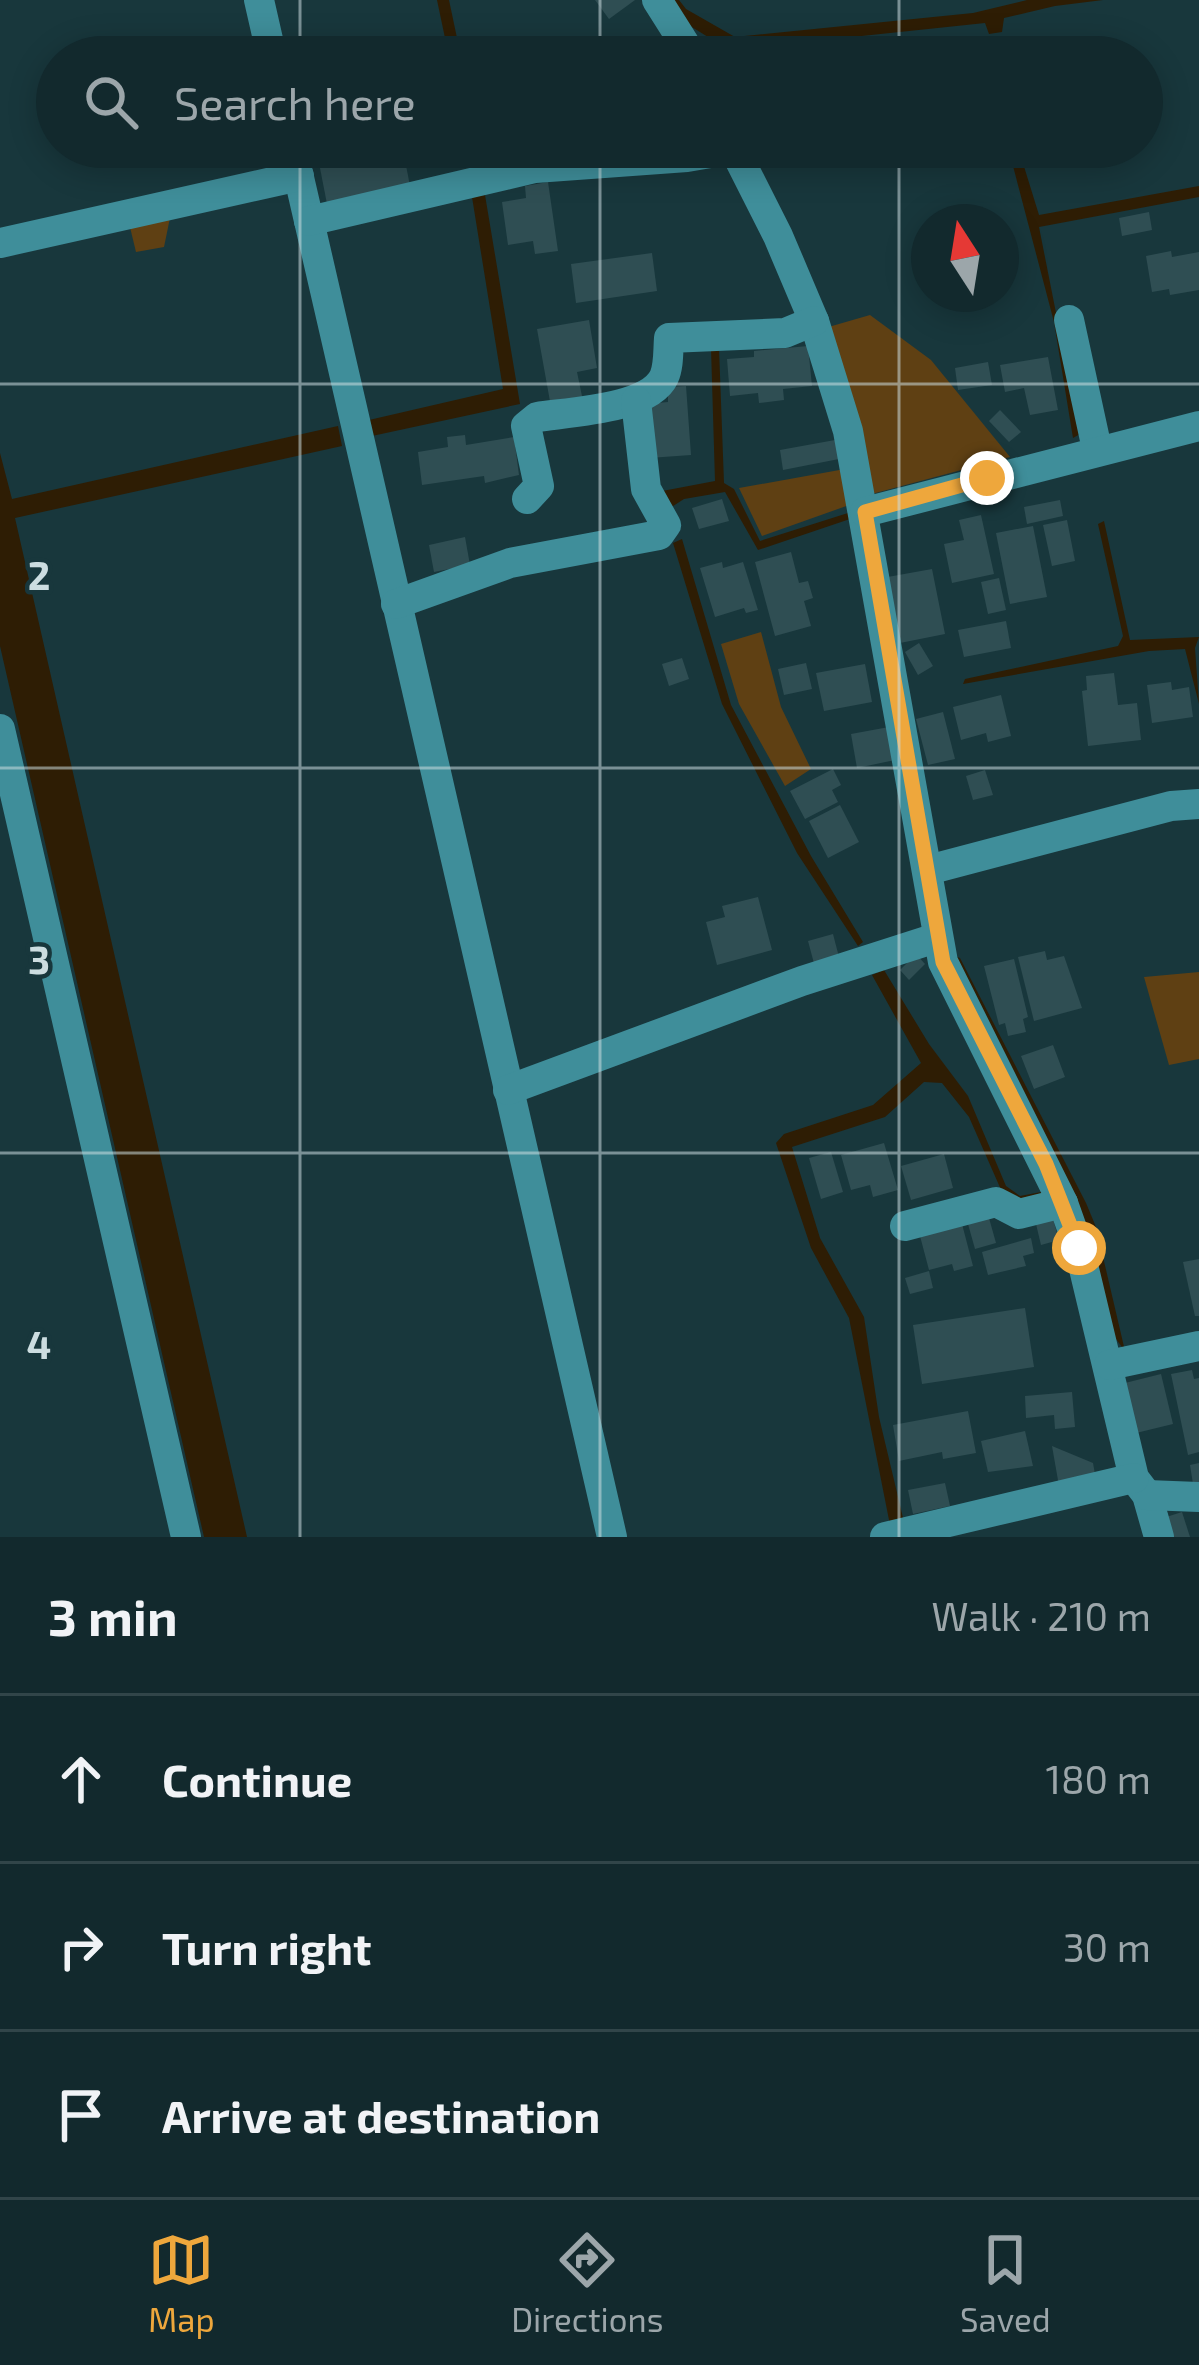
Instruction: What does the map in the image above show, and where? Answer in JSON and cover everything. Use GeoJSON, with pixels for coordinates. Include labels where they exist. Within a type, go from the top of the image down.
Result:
{"type":"FeatureCollection","features":[{"type":"Feature","properties":{"kind":"street"},"geometry":{"type":"LineString","coordinates":[[259,0],[267,36]]}},
{"type":"Feature","properties":{"kind":"street"},"geometry":{"type":"LineString","coordinates":[[657,0],[680,36]]}},
{"type":"Feature","properties":{"kind":"street"},"geometry":{"type":"LineString","coordinates":[[0,243],[271,168]]}},
{"type":"Feature","properties":{"kind":"street"},"geometry":{"type":"LineString","coordinates":[[298,168],[612,1537]]}},
{"type":"Feature","properties":{"kind":"street"},"geometry":{"type":"LineString","coordinates":[[309,220],[535,168]]}},
{"type":"Feature","properties":{"kind":"street"},"geometry":{"type":"LineString","coordinates":[[744,168],[814,321],[848,431],[943,962],[1063,1203],[1079,1248],[1140,1486],[1159,1537]]}},
{"type":"Feature","properties":{"kind":"street"},"geometry":{"type":"LineString","coordinates":[[1069,320],[1097,449]]}},
{"type":"Feature","properties":{"kind":"street"},"geometry":{"type":"LineString","coordinates":[[527,499],[539,486],[526,426],[537,417],[636,400],[655,392],[666,373],[669,338],[785,333],[814,321]]}},
{"type":"Feature","properties":{"kind":"street"},"geometry":{"type":"LineString","coordinates":[[397,604],[510,563],[659,535],[666,525],[646,489],[636,400]]}},
{"type":"Feature","properties":{"kind":"street"},"geometry":{"type":"LineString","coordinates":[[865,512],[1199,425]]}},
{"type":"Feature","properties":{"kind":"street"},"geometry":{"type":"LineString","coordinates":[[0,729],[186,1537]]}},
{"type":"Feature","properties":{"kind":"street"},"geometry":{"type":"LineString","coordinates":[[928,870],[1171,806],[1199,804]]}},
{"type":"Feature","properties":{"kind":"street"},"geometry":{"type":"LineString","coordinates":[[508,1090],[802,981],[936,938]]}},
{"type":"Feature","properties":{"kind":"street"},"geometry":{"type":"LineString","coordinates":[[905,1226],[996,1202],[1019,1214],[1063,1203]]}},
{"type":"Feature","properties":{"kind":"street"},"geometry":{"type":"LineString","coordinates":[[1109,1365],[1199,1346]]}},
{"type":"Feature","properties":{"kind":"street"},"geometry":{"type":"LineString","coordinates":[[885,1537],[1140,1486],[1199,1497]]}},
{"type":"Feature","properties":{"kind":"shaded area"},"geometry":{"type":"Polygon","coordinates":[[[437,0],[449,0],[457,36],[445,36],[437,0]]]}},
{"type":"Feature","properties":{"kind":"shaded area"},"geometry":{"type":"Polygon","coordinates":[[[671,0],[679,0],[686,9],[733,36],[706,36],[687,24],[671,0]]]}},
{"type":"Feature","properties":{"kind":"shaded area"},"geometry":{"type":"Polygon","coordinates":[[[1027,0],[1103,0],[1004,18],[1002,32],[989,34],[985,23],[862,36],[745,36],[973,13],[1027,0]]]}},
{"type":"Feature","properties":{"kind":"shaded area"},"geometry":{"type":"Polygon","coordinates":[[[1014,168],[1024,168],[1039,215],[1199,186],[1199,197],[1039,227],[1080,434],[1073,438],[1054,322],[1014,168]]]}},
{"type":"Feature","properties":{"kind":"shaded area"},"geometry":{"type":"Polygon","coordinates":[[[485,195],[520,404],[372,436],[369,420],[503,389],[472,197],[485,195]]]}},
{"type":"Feature","properties":{"kind":"shaded area"},"geometry":{"type":"Polygon","coordinates":[[[171,213],[164,247],[136,252],[129,223],[171,213]]]}},
{"type":"Feature","properties":{"kind":"shaded area"},"geometry":{"type":"Polygon","coordinates":[[[870,315],[931,360],[1010,457],[868,495],[825,328],[870,315]]]}},
{"type":"Feature","properties":{"kind":"shaded area"},"geometry":{"type":"Polygon","coordinates":[[[711,348],[719,348],[724,483],[734,489],[760,541],[848,513],[850,519],[758,550],[725,492],[684,499],[670,508],[657,492],[715,481],[711,348]]]}},
{"type":"Feature","properties":{"kind":"shaded area"},"geometry":{"type":"Polygon","coordinates":[[[338,426],[342,446],[15,518],[247,1537],[204,1537],[0,646],[0,453],[12,499],[338,426]]]}},
{"type":"Feature","properties":{"kind":"shaded area"},"geometry":{"type":"Polygon","coordinates":[[[845,469],[852,504],[762,536],[739,488],[845,469]]]}},
{"type":"Feature","properties":{"kind":"shaded area"},"geometry":{"type":"Polygon","coordinates":[[[1104,521],[1130,640],[1199,637],[1195,648],[1199,704],[1185,649],[1149,651],[963,684],[965,679],[1118,646],[1123,636],[1098,524],[1104,521]]]}},
{"type":"Feature","properties":{"kind":"shaded area"},"geometry":{"type":"Polygon","coordinates":[[[682,539],[731,705],[863,942],[858,946],[797,853],[722,704],[673,543],[682,539]]]}},
{"type":"Feature","properties":{"kind":"shaded area"},"geometry":{"type":"Polygon","coordinates":[[[761,632],[781,707],[811,769],[785,786],[739,704],[721,644],[761,632]]]}},
{"type":"Feature","properties":{"kind":"shaded area"},"geometry":{"type":"Polygon","coordinates":[[[952,955],[960,958],[1086,1203],[1125,1351],[1113,1335],[952,955]]]}},
{"type":"Feature","properties":{"kind":"shaded area"},"geometry":{"type":"Polygon","coordinates":[[[884,970],[929,1044],[968,1096],[1006,1186],[1020,1196],[1041,1192],[1045,1197],[1019,1203],[1002,1192],[969,1117],[942,1083],[924,1082],[885,1117],[792,1147],[820,1238],[864,1317],[879,1417],[904,1522],[890,1525],[849,1318],[811,1248],[776,1143],[784,1134],[873,1105],[921,1063],[872,975],[884,970]]]}},
{"type":"Feature","properties":{"kind":"shaded area"},"geometry":{"type":"Polygon","coordinates":[[[1199,972],[1199,1059],[1169,1065],[1144,977],[1199,972]]]}},
{"type":"Feature","properties":{"kind":"building"},"geometry":{"type":"Polygon","coordinates":[[[595,0],[635,0],[609,19],[595,0]]]}},
{"type":"Feature","properties":{"kind":"building"},"geometry":{"type":"Polygon","coordinates":[[[320,168],[406,168],[410,186],[327,204],[320,168]]]}},
{"type":"Feature","properties":{"kind":"building"},"geometry":{"type":"Polygon","coordinates":[[[548,182],[558,251],[535,254],[533,241],[508,245],[502,202],[526,198],[525,186],[548,182]]]}},
{"type":"Feature","properties":{"kind":"building"},"geometry":{"type":"Polygon","coordinates":[[[1149,212],[1152,230],[1122,236],[1119,218],[1149,212]]]}},
{"type":"Feature","properties":{"kind":"building"},"geometry":{"type":"Polygon","coordinates":[[[1171,251],[1172,257],[1199,252],[1199,290],[1170,295],[1169,289],[1152,292],[1146,256],[1171,251]]]}},
{"type":"Feature","properties":{"kind":"building"},"geometry":{"type":"Polygon","coordinates":[[[652,253],[657,291],[576,303],[571,264],[652,253]]]}},
{"type":"Feature","properties":{"kind":"building"},"geometry":{"type":"Polygon","coordinates":[[[589,320],[597,368],[577,372],[583,401],[551,407],[537,329],[589,320]]]}},
{"type":"Feature","properties":{"kind":"building"},"geometry":{"type":"Polygon","coordinates":[[[808,346],[812,386],[783,389],[784,400],[759,403],[758,393],[730,396],[727,359],[754,357],[754,351],[808,346]]]}},
{"type":"Feature","properties":{"kind":"building"},"geometry":{"type":"Polygon","coordinates":[[[1048,357],[1058,410],[1030,415],[1024,388],[1005,392],[1000,365],[1048,357]]]}},
{"type":"Feature","properties":{"kind":"building"},"geometry":{"type":"Polygon","coordinates":[[[988,362],[992,385],[958,390],[955,368],[988,362]]]}},
{"type":"Feature","properties":{"kind":"building"},"geometry":{"type":"Polygon","coordinates":[[[686,386],[691,455],[649,458],[646,404],[668,402],[668,387],[686,386]]]}},
{"type":"Feature","properties":{"kind":"building"},"geometry":{"type":"Polygon","coordinates":[[[1000,410],[1021,432],[1009,442],[989,421],[1000,410]]]}},
{"type":"Feature","properties":{"kind":"building"},"geometry":{"type":"Polygon","coordinates":[[[465,435],[466,445],[514,437],[519,475],[485,483],[484,476],[422,485],[418,452],[448,447],[447,437],[465,435]]]}},
{"type":"Feature","properties":{"kind":"building"},"geometry":{"type":"Polygon","coordinates":[[[835,440],[839,459],[783,470],[780,450],[835,440]]]}},
{"type":"Feature","properties":{"kind":"building"},"geometry":{"type":"Polygon","coordinates":[[[722,499],[729,521],[699,529],[692,508],[722,499]]]}},
{"type":"Feature","properties":{"kind":"building"},"geometry":{"type":"Polygon","coordinates":[[[1060,500],[1063,516],[1027,524],[1024,507],[1060,500]]]}},
{"type":"Feature","properties":{"kind":"building"},"geometry":{"type":"Polygon","coordinates":[[[981,515],[994,574],[952,583],[944,544],[964,540],[959,520],[981,515]]]}},
{"type":"Feature","properties":{"kind":"building"},"geometry":{"type":"Polygon","coordinates":[[[1067,520],[1075,561],[1052,566],[1043,525],[1067,520]]]}},
{"type":"Feature","properties":{"kind":"building"},"geometry":{"type":"Polygon","coordinates":[[[1033,526],[1047,597],[1010,604],[996,533],[1033,526]]]}},
{"type":"Feature","properties":{"kind":"building"},"geometry":{"type":"Polygon","coordinates":[[[465,537],[470,565],[434,572],[429,545],[465,537]]]}},
{"type":"Feature","properties":{"kind":"building"},"geometry":{"type":"Polygon","coordinates":[[[791,552],[799,583],[808,581],[813,598],[804,601],[811,626],[775,636],[755,562],[791,552]]]}},
{"type":"Feature","properties":{"kind":"building"},"geometry":{"type":"Polygon","coordinates":[[[722,562],[723,568],[743,562],[758,610],[746,613],[744,608],[715,617],[700,568],[722,562]]]}},
{"type":"Feature","properties":{"kind":"building"},"geometry":{"type":"Polygon","coordinates":[[[932,569],[945,634],[895,644],[882,578],[932,569]]]}},
{"type":"Feature","properties":{"kind":"building"},"geometry":{"type":"Polygon","coordinates":[[[999,578],[1006,610],[988,614],[981,582],[999,578]]]}},
{"type":"Feature","properties":{"kind":"building"},"geometry":{"type":"Polygon","coordinates":[[[1006,621],[1011,648],[964,657],[958,630],[1006,621]]]}},
{"type":"Feature","properties":{"kind":"building"},"geometry":{"type":"Polygon","coordinates":[[[919,643],[933,666],[918,675],[905,652],[919,643]]]}},
{"type":"Feature","properties":{"kind":"building"},"geometry":{"type":"Polygon","coordinates":[[[682,658],[689,679],[669,686],[662,664],[682,658]]]}},
{"type":"Feature","properties":{"kind":"building"},"geometry":{"type":"Polygon","coordinates":[[[806,663],[812,689],[784,695],[778,669],[806,663]]]}},
{"type":"Feature","properties":{"kind":"building"},"geometry":{"type":"Polygon","coordinates":[[[865,664],[872,702],[824,711],[816,673],[865,664]]]}},
{"type":"Feature","properties":{"kind":"building"},"geometry":{"type":"Polygon","coordinates":[[[1114,673],[1118,705],[1137,703],[1141,740],[1088,746],[1082,691],[1087,690],[1086,676],[1114,673]]]}},
{"type":"Feature","properties":{"kind":"building"},"geometry":{"type":"Polygon","coordinates":[[[1171,682],[1172,690],[1189,687],[1193,717],[1152,723],[1147,685],[1171,682]]]}},
{"type":"Feature","properties":{"kind":"building"},"geometry":{"type":"Polygon","coordinates":[[[1001,695],[1011,736],[988,742],[986,733],[961,740],[953,707],[1001,695]]]}},
{"type":"Feature","properties":{"kind":"building"},"geometry":{"type":"Polygon","coordinates":[[[943,712],[955,759],[928,765],[916,719],[943,712]]]}},
{"type":"Feature","properties":{"kind":"building"},"geometry":{"type":"Polygon","coordinates":[[[889,727],[895,760],[857,768],[851,734],[889,727]]]}},
{"type":"Feature","properties":{"kind":"building"},"geometry":{"type":"Polygon","coordinates":[[[833,769],[841,785],[832,790],[838,802],[805,819],[790,791],[833,769]]]}},
{"type":"Feature","properties":{"kind":"building"},"geometry":{"type":"Polygon","coordinates":[[[985,770],[993,795],[973,800],[966,776],[985,770]]]}},
{"type":"Feature","properties":{"kind":"building"},"geometry":{"type":"Polygon","coordinates":[[[840,805],[859,842],[828,858],[809,821],[840,805]]]}},
{"type":"Feature","properties":{"kind":"building"},"geometry":{"type":"Polygon","coordinates":[[[758,897],[772,950],[717,965],[706,922],[725,917],[722,906],[758,897]]]}},
{"type":"Feature","properties":{"kind":"building"},"geometry":{"type":"Polygon","coordinates":[[[833,934],[840,961],[815,967],[808,941],[833,934]]]}},
{"type":"Feature","properties":{"kind":"building"},"geometry":{"type":"Polygon","coordinates":[[[1045,951],[1047,960],[1064,956],[1082,1008],[1034,1021],[1018,957],[1045,951]]]}},
{"type":"Feature","properties":{"kind":"building"},"geometry":{"type":"Polygon","coordinates":[[[916,954],[925,964],[909,980],[900,970],[916,954]]]}},
{"type":"Feature","properties":{"kind":"building"},"geometry":{"type":"Polygon","coordinates":[[[1014,959],[1028,1017],[1023,1019],[1026,1032],[1008,1036],[1005,1023],[999,1025],[984,966],[1014,959]]]}},
{"type":"Feature","properties":{"kind":"building"},"geometry":{"type":"Polygon","coordinates":[[[1053,1045],[1065,1077],[1034,1089],[1021,1056],[1053,1045]]]}},
{"type":"Feature","properties":{"kind":"building"},"geometry":{"type":"Polygon","coordinates":[[[884,1143],[898,1190],[873,1197],[870,1185],[851,1190],[841,1155],[884,1143]]]}},
{"type":"Feature","properties":{"kind":"building"},"geometry":{"type":"Polygon","coordinates":[[[831,1152],[843,1192],[821,1199],[809,1158],[831,1152]]]}},
{"type":"Feature","properties":{"kind":"building"},"geometry":{"type":"Polygon","coordinates":[[[944,1154],[953,1188],[911,1200],[901,1166],[944,1154]]]}},
{"type":"Feature","properties":{"kind":"building"},"geometry":{"type":"Polygon","coordinates":[[[989,1218],[996,1243],[975,1249],[968,1224],[989,1218]]]}},
{"type":"Feature","properties":{"kind":"building"},"geometry":{"type":"Polygon","coordinates":[[[1053,1219],[1059,1240],[1041,1245],[1036,1224],[1053,1219]]]}},
{"type":"Feature","properties":{"kind":"building"},"geometry":{"type":"Polygon","coordinates":[[[962,1224],[973,1266],[954,1271],[952,1264],[929,1270],[920,1236],[962,1224]]]}},
{"type":"Feature","properties":{"kind":"building"},"geometry":{"type":"Polygon","coordinates":[[[1031,1238],[1034,1253],[1023,1256],[1026,1266],[988,1275],[982,1252],[1031,1238]]]}},
{"type":"Feature","properties":{"kind":"building"},"geometry":{"type":"Polygon","coordinates":[[[1199,1259],[1199,1316],[1195,1316],[1183,1262],[1199,1259]]]}},
{"type":"Feature","properties":{"kind":"building"},"geometry":{"type":"Polygon","coordinates":[[[929,1271],[933,1288],[910,1294],[905,1278],[929,1271]]]}},
{"type":"Feature","properties":{"kind":"building"},"geometry":{"type":"Polygon","coordinates":[[[1025,1308],[1034,1367],[922,1384],[913,1325],[1025,1308]]]}},
{"type":"Feature","properties":{"kind":"building"},"geometry":{"type":"Polygon","coordinates":[[[1192,1370],[1194,1379],[1199,1378],[1199,1452],[1188,1455],[1171,1374],[1192,1370]]]}},
{"type":"Feature","properties":{"kind":"building"},"geometry":{"type":"Polygon","coordinates":[[[1161,1374],[1173,1424],[1136,1433],[1125,1383],[1161,1374]]]}},
{"type":"Feature","properties":{"kind":"building"},"geometry":{"type":"Polygon","coordinates":[[[1072,1392],[1075,1427],[1055,1429],[1054,1415],[1026,1418],[1025,1396],[1072,1392]]]}},
{"type":"Feature","properties":{"kind":"building"},"geometry":{"type":"Polygon","coordinates":[[[968,1411],[976,1453],[943,1459],[942,1452],[899,1461],[893,1425],[968,1411]]]}},
{"type":"Feature","properties":{"kind":"building"},"geometry":{"type":"Polygon","coordinates":[[[1025,1431],[1033,1466],[988,1472],[981,1441],[1025,1431]]]}},
{"type":"Feature","properties":{"kind":"building"},"geometry":{"type":"Polygon","coordinates":[[[1052,1446],[1093,1463],[1096,1480],[1059,1486],[1052,1446]]]}},
{"type":"Feature","properties":{"kind":"building"},"geometry":{"type":"Polygon","coordinates":[[[1199,1463],[1199,1483],[1193,1484],[1190,1465],[1199,1463]]]}},
{"type":"Feature","properties":{"kind":"building"},"geometry":{"type":"Polygon","coordinates":[[[945,1483],[950,1506],[913,1514],[908,1490],[945,1483]]]}},
{"type":"Feature","properties":{"kind":"building"},"geometry":{"type":"Polygon","coordinates":[[[1182,1512],[1190,1537],[1168,1537],[1163,1518],[1182,1512]]]}},
{"type":"Feature","properties":{"kind":"route"},"geometry":{"type":"LineString","coordinates":[[987,478],[865,512],[936,938],[943,962],[1046,1164],[1079,1248]]}}]}
